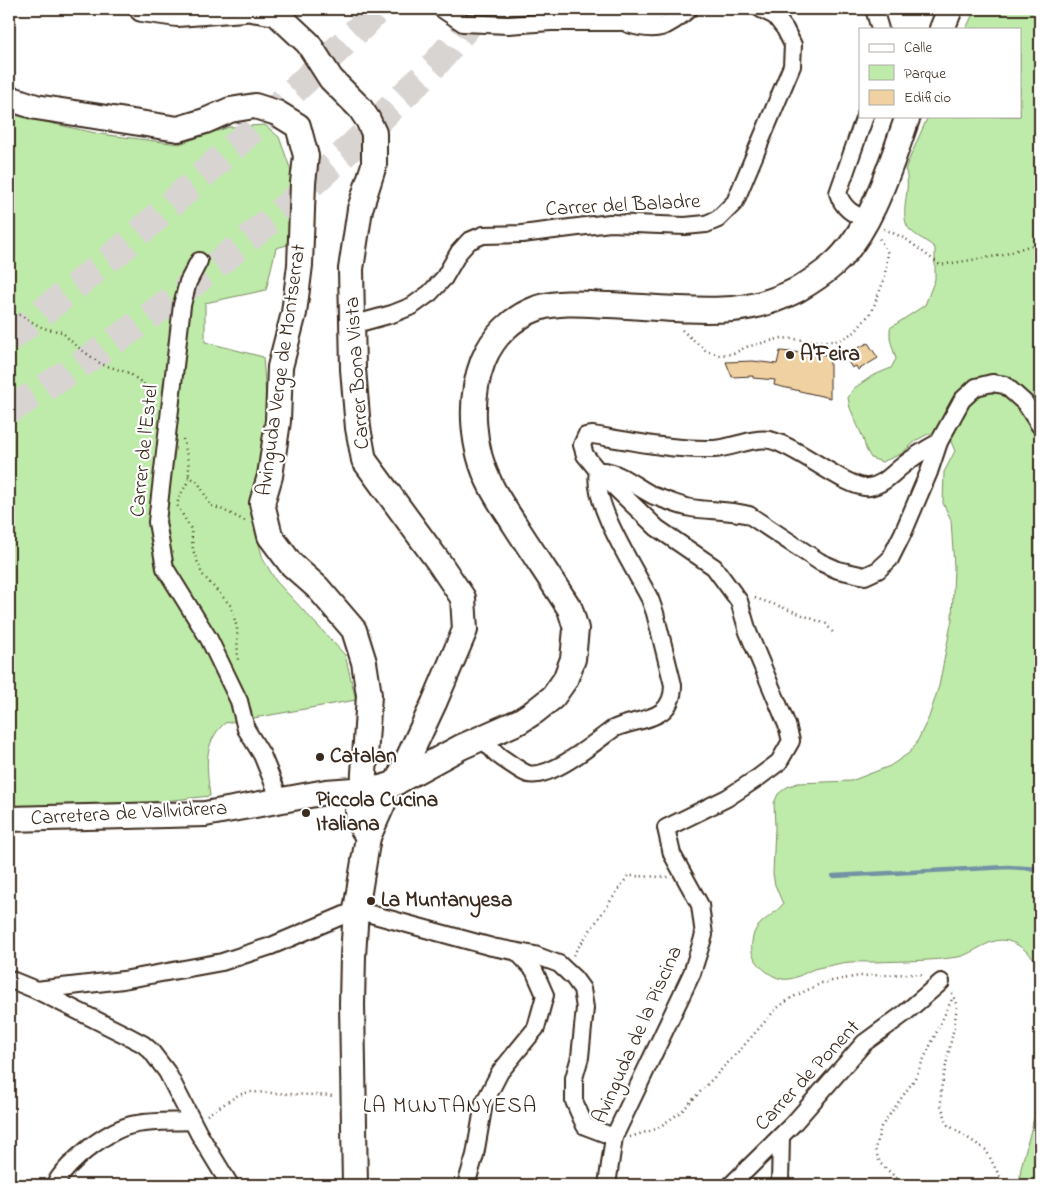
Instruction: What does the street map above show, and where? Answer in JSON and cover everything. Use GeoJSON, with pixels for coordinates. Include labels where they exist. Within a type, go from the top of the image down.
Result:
{"type":"FeatureCollection","features":[{"type":"Feature","properties":{"kind":"street"},"geometry":{"type":"LineString","coordinates":[[142,9],[177,14],[244,9]]}},
{"type":"Feature","properties":{"kind":"street","name":"Carrer Bona Vista"},"geometry":{"type":"LineString","coordinates":[[251,9],[276,12],[308,43],[331,79],[360,108],[374,133],[374,165],[360,208],[351,269],[353,369],[358,428],[364,460],[463,598],[465,630],[434,703],[382,786]]}},
{"type":"Feature","properties":{"kind":"street"},"geometry":{"type":"LineString","coordinates":[[442,9],[464,23],[508,25],[551,22],[621,22],[649,16],[662,9]]}},
{"type":"Feature","properties":{"kind":"street"},"geometry":{"type":"LineString","coordinates":[[621,22],[641,28],[666,26],[689,9]]}},
{"type":"Feature","properties":{"kind":"street","name":"Carrer del Baladre"},"geometry":{"type":"LineString","coordinates":[[352,325],[392,314],[412,306],[444,278],[459,252],[469,241],[484,235],[522,234],[610,223],[685,226],[706,224],[718,219],[735,202],[792,66],[793,45],[785,29],[775,16],[761,9]]}},
{"type":"Feature","properties":{"kind":"street"},"geometry":{"type":"LineString","coordinates":[[874,9],[880,28]]}},
{"type":"Feature","properties":{"kind":"street"},"geometry":{"type":"LineString","coordinates":[[942,28],[950,9]]}},
{"type":"Feature","properties":{"kind":"street","name":"Avinguda Verge de Montserrat"},"geometry":{"type":"LineString","coordinates":[[9,98],[36,107],[178,129],[230,110],[255,106],[277,113],[298,126],[306,156],[300,265],[294,313],[280,367],[278,422],[270,476],[262,503],[270,536],[291,564],[318,588],[354,630],[364,662],[382,786]]}},
{"type":"Feature","properties":{"kind":"street"},"geometry":{"type":"LineString","coordinates":[[864,118],[838,193],[841,202],[850,212],[867,220]]}},
{"type":"Feature","properties":{"kind":"street"},"geometry":{"type":"LineString","coordinates":[[355,1185],[353,956],[356,910],[368,837],[359,823],[359,803],[382,786],[534,712],[556,693],[570,669],[575,647],[576,629],[570,609],[491,486],[479,454],[474,426],[474,402],[478,377],[487,351],[495,338],[509,325],[524,315],[540,308],[577,304],[703,310],[735,309],[785,296],[798,289],[835,263],[867,220],[875,204],[907,118]]}},
{"type":"Feature","properties":{"kind":"street","name":"Carrer de l'Estel"},"geometry":{"type":"LineString","coordinates":[[199,262],[188,282],[182,305],[157,522],[165,568],[209,639],[234,690],[239,701],[246,729],[262,754],[275,787],[277,801]]}},
{"type":"Feature","properties":{"kind":"street"},"geometry":{"type":"LineString","coordinates":[[484,738],[489,748],[527,774],[540,774],[553,770],[612,729],[655,716],[665,710],[670,704],[673,695],[673,685],[655,613],[650,599],[605,512],[596,479],[598,471],[609,471],[654,496],[691,508],[736,512],[748,516],[820,562],[838,570],[865,576],[878,570],[890,559],[904,533],[939,442],[962,400],[976,387],[992,383],[1005,385],[1025,403],[1040,426]]}},
{"type":"Feature","properties":{"kind":"street","name":"Avinguda de la Piscina"},"geometry":{"type":"LineString","coordinates":[[607,1185],[614,1137],[692,973],[704,935],[700,905],[672,854],[666,828],[727,798],[759,777],[778,762],[791,741],[788,726],[748,632],[739,601],[714,567],[657,528],[598,471],[585,455],[582,445],[586,436],[593,435],[677,448],[732,447],[758,440],[770,440],[800,453],[841,478],[867,488],[876,486],[884,481],[902,466],[939,442]]}},
{"type":"Feature","properties":{"kind":"street","name":"Carretera de Vallvidrera"},"geometry":{"type":"LineString","coordinates":[[9,819],[205,814],[337,791],[382,786]]}},
{"type":"Feature","properties":{"kind":"street"},"geometry":{"type":"LineString","coordinates":[[36,990],[123,980],[222,962],[271,946],[356,910],[492,947],[535,955],[559,964],[574,978],[582,989],[584,1008],[580,1057],[574,1078],[574,1101],[586,1126],[614,1137]]}},
{"type":"Feature","properties":{"kind":"street"},"geometry":{"type":"LineString","coordinates":[[466,1185],[475,1155],[484,1104],[500,1072],[536,1028],[545,995],[534,970],[517,952]]}},
{"type":"Feature","properties":{"kind":"street"},"geometry":{"type":"LineString","coordinates":[[9,979],[36,990],[143,1044],[158,1058],[167,1072],[192,1121],[221,1173],[230,1185]]}},
{"type":"Feature","properties":{"kind":"street","name":"Carrer de Ponent"},"geometry":{"type":"LineString","coordinates":[[731,1185],[781,1136],[864,1043],[905,1013],[941,982]]}},
{"type":"Feature","properties":{"kind":"street"},"geometry":{"type":"LineString","coordinates":[[54,1185],[61,1174],[101,1138],[135,1124],[192,1121]]}},
{"type":"Feature","properties":{"kind":"street"},"geometry":{"type":"LineString","coordinates":[[780,1185],[781,1136]]}},
{"type":"Feature","properties":{"kind":"path"},"geometry":{"type":"LineString","coordinates":[[867,220],[906,239],[940,265],[1003,255],[1040,242]]}},
{"type":"Feature","properties":{"kind":"path"},"geometry":{"type":"LineString","coordinates":[[658,308],[705,350],[718,355],[733,354],[746,346],[782,338],[818,342],[837,341],[855,332],[872,311],[884,280],[888,253],[867,220]]}},
{"type":"Feature","properties":{"kind":"path"},"geometry":{"type":"LineString","coordinates":[[9,313],[20,315],[43,328],[62,332],[75,345],[101,364],[129,373],[149,388],[169,419],[183,436],[188,464],[188,482],[179,496],[177,505],[191,529],[193,550],[202,574],[231,606],[237,628],[239,673],[234,690]]}},
{"type":"Feature","properties":{"kind":"path"},"geometry":{"type":"LineString","coordinates":[[188,476],[198,482],[211,506],[248,522],[266,519]]}},
{"type":"Feature","properties":{"kind":"path"},"geometry":{"type":"LineString","coordinates":[[732,592],[779,606],[826,624],[835,635]]}},
{"type":"Feature","properties":{"kind":"path"},"geometry":{"type":"LineString","coordinates":[[564,969],[628,876],[685,878]]}},
{"type":"Feature","properties":{"kind":"path"},"geometry":{"type":"LineString","coordinates":[[614,1137],[634,1137],[656,1129],[681,1112],[776,1009],[791,998],[822,983],[859,976],[925,975],[941,982],[950,989],[957,1006],[941,1089],[941,1105],[948,1124],[986,1150],[1004,1185]]}},
{"type":"Feature","properties":{"kind":"path"},"geometry":{"type":"LineString","coordinates":[[904,1185],[880,1163],[875,1149],[881,1128],[914,1080],[953,997]]}},
{"type":"Feature","properties":{"kind":"path"},"geometry":{"type":"LineString","coordinates":[[192,1121],[205,1116],[238,1095],[249,1092],[353,1097]]}},
{"type":"Feature","properties":{"kind":"green space"},"geometry":{"type":"Polygon","coordinates":[[[975,9],[1040,9],[1040,966],[1022,948],[1002,940],[989,943],[958,957],[916,961],[846,962],[814,969],[790,979],[782,979],[768,973],[760,965],[752,952],[756,928],[783,904],[775,885],[773,874],[774,803],[778,794],[787,787],[798,783],[851,781],[890,766],[909,753],[915,746],[929,717],[939,686],[952,619],[954,567],[951,520],[943,503],[944,472],[955,451],[948,435],[928,434],[917,440],[901,454],[882,462],[871,458],[850,408],[848,398],[853,389],[872,376],[891,368],[896,359],[890,339],[890,328],[925,305],[935,279],[935,248],[910,230],[906,224],[905,217],[907,176],[905,169],[927,118],[1022,118],[1022,28],[966,28],[975,9]]]}},
{"type":"Feature","properties":{"kind":"green space"},"geometry":{"type":"Polygon","coordinates":[[[9,114],[100,134],[179,144],[229,127],[265,125],[279,137],[294,179],[291,244],[276,248],[266,290],[205,303],[205,342],[263,357],[268,421],[266,453],[254,484],[253,522],[263,559],[276,581],[345,655],[356,700],[225,723],[218,731],[209,748],[207,766],[210,796],[117,806],[9,806],[9,114]]]}},
{"type":"Feature","properties":{"kind":"green space"},"geometry":{"type":"Polygon","coordinates":[[[1040,1095],[1040,1185],[1019,1185],[1021,1168],[1040,1095]]]}},
{"type":"Feature","properties":{"kind":"building"},"geometry":{"type":"Polygon","coordinates":[[[868,343],[878,358],[858,370],[856,366],[852,368],[844,355],[868,343]]]}},
{"type":"Feature","properties":{"kind":"building"},"geometry":{"type":"Polygon","coordinates":[[[780,351],[830,355],[830,398],[774,385],[775,380],[753,378],[753,376],[732,377],[726,362],[753,361],[777,364],[780,351]]]}},
{"type":"Feature","properties":{"kind":"waterway"},"geometry":{"type":"LineString","coordinates":[[833,876],[1008,867],[1040,869]]}},
{"type":"Feature","properties":{"kind":"tunnel"},"geometry":{"type":"LineString","coordinates":[[9,339],[125,246],[280,104],[378,9]]}},
{"type":"Feature","properties":{"kind":"tunnel"},"geometry":{"type":"LineString","coordinates":[[9,410],[106,347],[200,278],[245,242],[332,165],[423,77],[482,9]]}},
{"type":"Feature","properties":{"kind":"place","name":"A'Feira"},"geometry":{"type":"Point","coordinates":[790,355]}},
{"type":"Feature","properties":{"kind":"place","name":"Catalan"},"geometry":{"type":"Point","coordinates":[320,757]}},
{"type":"Feature","properties":{"kind":"place","name":"Piccola Cucina Italiana"},"geometry":{"type":"Point","coordinates":[306,813]}},
{"type":"Feature","properties":{"kind":"place","name":"La Muntanyesa"},"geometry":{"type":"Point","coordinates":[371,901]}},
{"type":"Feature","properties":{"kind":"district","name":"LA MUNTANYESA"},"geometry":{"type":"Point","coordinates":[450,1107]}}]}
